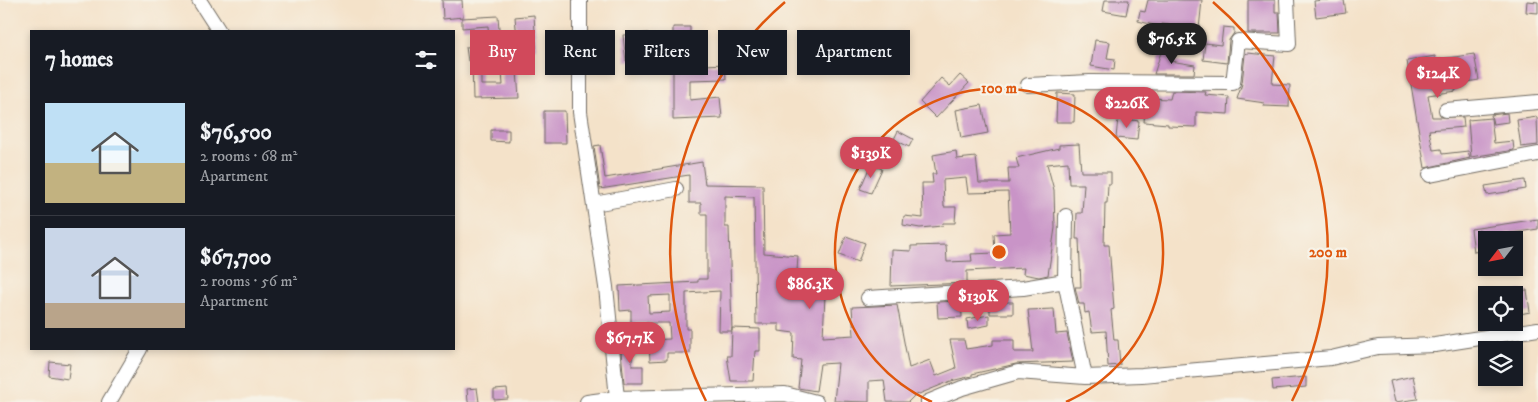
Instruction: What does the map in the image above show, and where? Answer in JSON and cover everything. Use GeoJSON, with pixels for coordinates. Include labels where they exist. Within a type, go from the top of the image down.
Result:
{"type":"FeatureCollection","features":[{"type":"Feature","properties":{"kind":"street"},"geometry":{"type":"LineString","coordinates":[[199,0],[218,30]]}},
{"type":"Feature","properties":{"kind":"street"},"geometry":{"type":"LineString","coordinates":[[580,0],[580,112],[606,288],[617,398]]}},
{"type":"Feature","properties":{"kind":"street"},"geometry":{"type":"LineString","coordinates":[[1028,85],[1090,82],[1233,83],[1238,40],[1289,44],[1287,0]]}},
{"type":"Feature","properties":{"kind":"street"},"geometry":{"type":"LineString","coordinates":[[1446,110],[1538,102]]}},
{"type":"Feature","properties":{"kind":"street"},"geometry":{"type":"LineString","coordinates":[[1430,175],[1538,154]]}},
{"type":"Feature","properties":{"kind":"street"},"geometry":{"type":"LineString","coordinates":[[594,204],[676,189]]}},
{"type":"Feature","properties":{"kind":"street"},"geometry":{"type":"LineString","coordinates":[[1066,216],[1065,281],[1085,378]]}},
{"type":"Feature","properties":{"kind":"street"},"geometry":{"type":"LineString","coordinates":[[868,298],[1023,288],[1065,281]]}},
{"type":"Feature","properties":{"kind":"street"},"geometry":{"type":"LineString","coordinates":[[928,402],[962,388],[1018,372],[1085,378],[1142,375],[1331,358],[1378,347],[1435,345],[1538,329]]}},
{"type":"Feature","properties":{"kind":"street"},"geometry":{"type":"LineString","coordinates":[[109,402],[139,350]]}},
{"type":"Feature","properties":{"kind":"street"},"geometry":{"type":"LineString","coordinates":[[587,402],[617,398],[768,397],[785,394],[816,402]]}},
{"type":"Feature","properties":{"kind":"building"},"geometry":{"type":"Polygon","coordinates":[[[442,0],[462,0],[463,17],[443,19],[442,0]]]}},
{"type":"Feature","properties":{"kind":"building"},"geometry":{"type":"Polygon","coordinates":[[[1105,0],[1129,0],[1126,15],[1103,11],[1105,0]]]}},
{"type":"Feature","properties":{"kind":"building"},"geometry":{"type":"Polygon","coordinates":[[[1148,0],[1202,0],[1199,29],[1162,24],[1162,27],[1138,21],[1140,11],[1145,12],[1148,0]]]}},
{"type":"Feature","properties":{"kind":"building"},"geometry":{"type":"Polygon","coordinates":[[[1248,0],[1275,0],[1275,12],[1279,12],[1280,33],[1248,33],[1248,0]]]}},
{"type":"Feature","properties":{"kind":"building"},"geometry":{"type":"Polygon","coordinates":[[[1344,0],[1346,13],[1316,17],[1314,1],[1344,0]]]}},
{"type":"Feature","properties":{"kind":"building"},"geometry":{"type":"Polygon","coordinates":[[[1527,1],[1538,2],[1538,13],[1526,12],[1527,1]]]}},
{"type":"Feature","properties":{"kind":"building"},"geometry":{"type":"Polygon","coordinates":[[[534,15],[535,30],[516,30],[515,17],[534,15]]]}},
{"type":"Feature","properties":{"kind":"building"},"geometry":{"type":"Polygon","coordinates":[[[498,16],[499,30],[488,30],[488,26],[462,28],[462,18],[498,16]]]}},
{"type":"Feature","properties":{"kind":"building"},"geometry":{"type":"Polygon","coordinates":[[[673,27],[690,27],[690,30],[673,30],[673,27]]]}},
{"type":"Feature","properties":{"kind":"building"},"geometry":{"type":"Polygon","coordinates":[[[1223,27],[1234,28],[1234,33],[1229,40],[1227,63],[1203,60],[1205,43],[1221,45],[1223,27]]]}},
{"type":"Feature","properties":{"kind":"building"},"geometry":{"type":"Polygon","coordinates":[[[623,35],[625,35],[625,52],[623,35]]]}},
{"type":"Feature","properties":{"kind":"building"},"geometry":{"type":"Polygon","coordinates":[[[1095,40],[1110,42],[1107,58],[1115,59],[1114,70],[1091,66],[1095,40]]]}},
{"type":"Feature","properties":{"kind":"building"},"geometry":{"type":"Polygon","coordinates":[[[1163,46],[1173,49],[1170,61],[1195,65],[1194,74],[1154,74],[1163,46]]]}},
{"type":"Feature","properties":{"kind":"building"},"geometry":{"type":"Polygon","coordinates":[[[466,47],[470,47],[470,61],[468,61],[466,47]]]}},
{"type":"Feature","properties":{"kind":"building"},"geometry":{"type":"Polygon","coordinates":[[[1245,54],[1275,56],[1272,84],[1290,85],[1289,107],[1264,106],[1265,103],[1237,99],[1242,84],[1245,54]]]}},
{"type":"Feature","properties":{"kind":"building"},"geometry":{"type":"Polygon","coordinates":[[[1474,54],[1479,80],[1455,84],[1456,91],[1428,95],[1432,117],[1463,117],[1464,127],[1429,130],[1433,150],[1441,149],[1442,154],[1468,151],[1470,158],[1425,168],[1407,61],[1435,56],[1435,60],[1474,54]]]}},
{"type":"Feature","properties":{"kind":"building"},"geometry":{"type":"Polygon","coordinates":[[[718,64],[718,75],[726,75],[726,79],[690,80],[690,100],[720,97],[722,118],[673,120],[673,75],[708,75],[708,65],[718,64]]]}},
{"type":"Feature","properties":{"kind":"building"},"geometry":{"type":"Polygon","coordinates":[[[472,75],[481,75],[481,85],[503,85],[502,75],[517,75],[519,98],[473,99],[472,75]]]}},
{"type":"Feature","properties":{"kind":"building"},"geometry":{"type":"Polygon","coordinates":[[[960,75],[969,83],[936,118],[920,102],[941,78],[950,86],[960,75]]]}},
{"type":"Feature","properties":{"kind":"building"},"geometry":{"type":"Polygon","coordinates":[[[1127,91],[1145,93],[1144,104],[1126,103],[1127,91]]]}},
{"type":"Feature","properties":{"kind":"building"},"geometry":{"type":"Polygon","coordinates":[[[1172,91],[1206,92],[1205,95],[1229,97],[1228,114],[1196,112],[1196,127],[1168,126],[1168,124],[1144,122],[1146,98],[1170,99],[1172,91]]]}},
{"type":"Feature","properties":{"kind":"building"},"geometry":{"type":"Polygon","coordinates":[[[1057,93],[1075,94],[1074,122],[1056,122],[1057,93]]]}},
{"type":"Feature","properties":{"kind":"building"},"geometry":{"type":"Polygon","coordinates":[[[982,105],[988,133],[961,138],[956,110],[982,105]]]}},
{"type":"Feature","properties":{"kind":"building"},"geometry":{"type":"Polygon","coordinates":[[[544,111],[565,111],[566,143],[544,143],[544,111]]]}},
{"type":"Feature","properties":{"kind":"building"},"geometry":{"type":"Polygon","coordinates":[[[1507,113],[1508,122],[1493,124],[1491,115],[1507,113]]]}},
{"type":"Feature","properties":{"kind":"building"},"geometry":{"type":"Polygon","coordinates":[[[1537,117],[1538,145],[1521,147],[1517,120],[1537,117]]]}},
{"type":"Feature","properties":{"kind":"building"},"geometry":{"type":"Polygon","coordinates":[[[1118,118],[1139,121],[1137,140],[1116,138],[1118,118]]]}},
{"type":"Feature","properties":{"kind":"building"},"geometry":{"type":"Polygon","coordinates":[[[1491,118],[1494,143],[1513,141],[1514,150],[1471,157],[1468,120],[1491,118]]]}},
{"type":"Feature","properties":{"kind":"building"},"geometry":{"type":"Polygon","coordinates":[[[491,130],[509,130],[509,142],[491,141],[491,130]]]}},
{"type":"Feature","properties":{"kind":"building"},"geometry":{"type":"Polygon","coordinates":[[[898,131],[913,139],[909,147],[894,139],[898,131]]]}},
{"type":"Feature","properties":{"kind":"building"},"geometry":{"type":"Polygon","coordinates":[[[1079,144],[1081,172],[1111,172],[1111,184],[1108,184],[1107,203],[1105,203],[1104,245],[1109,245],[1114,309],[1111,310],[1114,340],[1118,340],[1120,365],[1108,366],[1106,331],[1092,332],[1089,312],[1085,313],[1084,304],[1079,304],[1075,287],[1081,287],[1079,239],[1076,239],[1077,213],[1082,213],[1084,184],[1069,184],[1068,162],[1047,164],[1054,190],[1055,228],[1048,275],[1039,277],[1023,274],[1024,268],[967,271],[967,283],[891,286],[892,250],[911,251],[911,246],[946,245],[947,262],[972,261],[971,254],[995,253],[994,234],[1010,233],[1008,192],[968,193],[966,178],[943,180],[944,207],[956,207],[955,223],[943,223],[942,226],[920,228],[903,225],[904,216],[923,218],[922,183],[933,183],[932,174],[936,174],[933,155],[956,151],[957,159],[976,157],[979,183],[1009,183],[1008,168],[1019,168],[1016,158],[1059,148],[1059,145],[1079,144]]]}},
{"type":"Feature","properties":{"kind":"building"},"geometry":{"type":"Polygon","coordinates":[[[600,145],[605,178],[702,162],[705,184],[763,185],[764,253],[798,256],[797,271],[826,274],[823,337],[854,335],[852,307],[897,305],[909,368],[930,360],[936,376],[956,368],[950,340],[964,340],[966,349],[993,345],[993,340],[1014,340],[1014,352],[1033,352],[1028,310],[1054,309],[1056,334],[1067,333],[1073,362],[1016,364],[972,374],[972,376],[951,381],[914,396],[908,402],[887,402],[884,380],[869,381],[869,402],[834,401],[838,363],[820,364],[816,391],[798,388],[801,360],[793,359],[794,333],[779,331],[779,324],[756,324],[754,197],[725,196],[725,227],[729,227],[732,331],[719,331],[720,291],[686,293],[686,329],[690,329],[690,353],[667,353],[667,360],[650,361],[649,340],[670,339],[669,323],[631,323],[631,310],[620,311],[619,286],[698,282],[698,279],[707,279],[707,214],[701,214],[701,203],[689,203],[689,175],[600,189],[594,146],[600,145]],[[670,295],[648,296],[649,313],[670,312],[670,295]]]}},
{"type":"Feature","properties":{"kind":"building"},"geometry":{"type":"Polygon","coordinates":[[[871,164],[882,169],[871,193],[860,189],[871,164]]]}},
{"type":"Feature","properties":{"kind":"building"},"geometry":{"type":"Polygon","coordinates":[[[1525,180],[1526,189],[1487,195],[1485,186],[1525,180]]]}},
{"type":"Feature","properties":{"kind":"building"},"geometry":{"type":"Polygon","coordinates":[[[1538,219],[1538,229],[1523,231],[1478,231],[1478,251],[1474,252],[1471,229],[1538,219]]]}},
{"type":"Feature","properties":{"kind":"building"},"geometry":{"type":"Polygon","coordinates":[[[846,236],[865,243],[858,262],[839,255],[846,236]]]}},
{"type":"Feature","properties":{"kind":"building"},"geometry":{"type":"Polygon","coordinates":[[[1523,290],[1527,290],[1530,312],[1523,313],[1523,290]]]}},
{"type":"Feature","properties":{"kind":"building"},"geometry":{"type":"Polygon","coordinates":[[[1001,298],[1001,302],[1013,302],[1013,314],[990,314],[990,299],[1001,298]]]}},
{"type":"Feature","properties":{"kind":"building"},"geometry":{"type":"Polygon","coordinates":[[[961,301],[962,317],[938,318],[937,302],[961,301]]]}},
{"type":"Feature","properties":{"kind":"building"},"geometry":{"type":"Polygon","coordinates":[[[989,315],[989,325],[968,329],[967,319],[989,315]]]}},
{"type":"Feature","properties":{"kind":"building"},"geometry":{"type":"Polygon","coordinates":[[[732,328],[760,329],[760,351],[755,351],[753,381],[731,381],[727,356],[731,356],[732,328]]]}},
{"type":"Feature","properties":{"kind":"building"},"geometry":{"type":"Polygon","coordinates":[[[620,340],[632,340],[632,366],[643,366],[643,383],[624,383],[620,340]]]}},
{"type":"Feature","properties":{"kind":"building"},"geometry":{"type":"Polygon","coordinates":[[[50,362],[70,364],[68,379],[49,376],[50,362]]]}},
{"type":"Feature","properties":{"kind":"building"},"geometry":{"type":"Polygon","coordinates":[[[1413,376],[1418,399],[1395,402],[1390,381],[1413,376]]]}},
{"type":"Feature","properties":{"kind":"building"},"geometry":{"type":"Polygon","coordinates":[[[1306,377],[1306,387],[1273,390],[1272,380],[1306,377]]]}},
{"type":"Feature","properties":{"kind":"building"},"geometry":{"type":"Polygon","coordinates":[[[477,388],[479,402],[468,402],[467,389],[477,388]]]}},
{"type":"Feature","properties":{"kind":"building"},"geometry":{"type":"Polygon","coordinates":[[[507,389],[508,399],[494,400],[494,390],[507,389]]]}}]}
